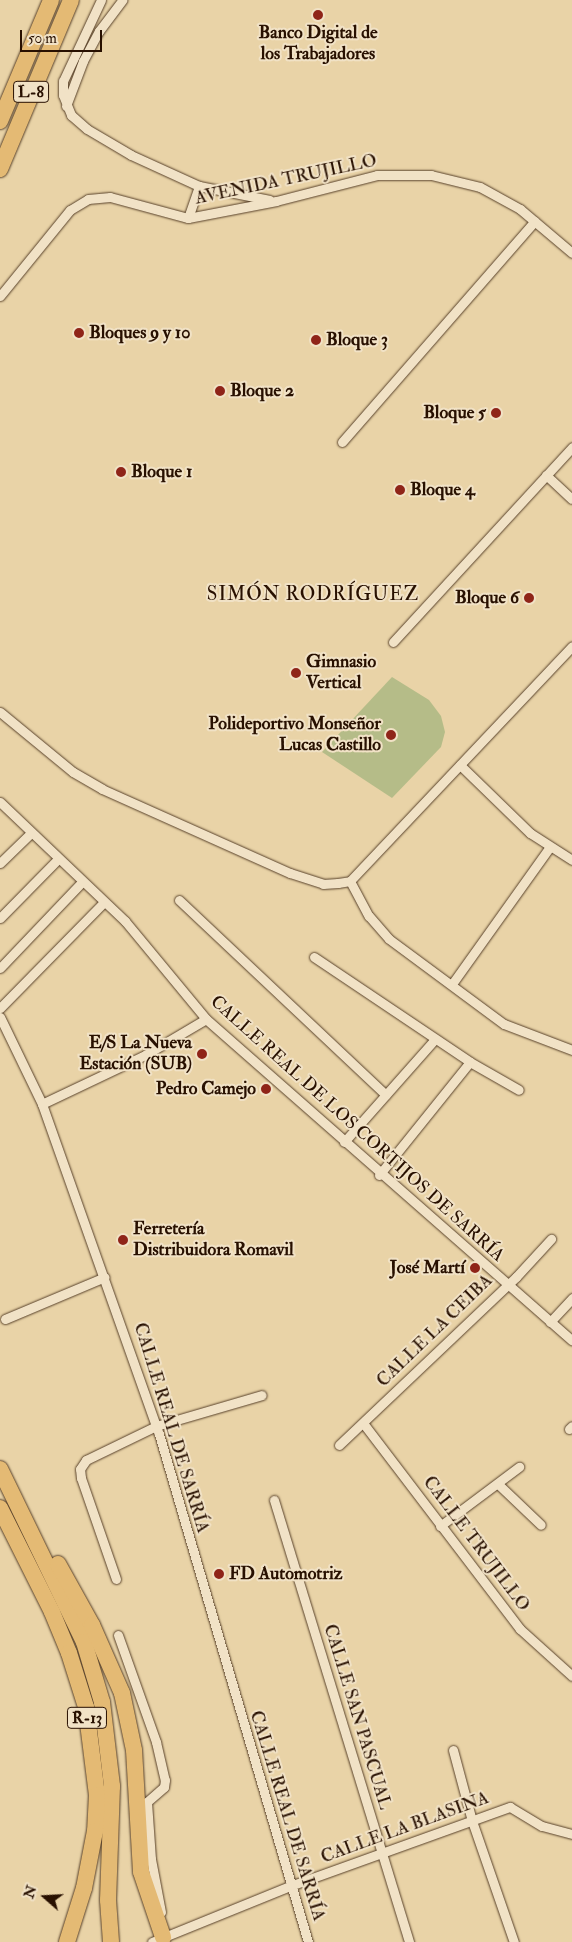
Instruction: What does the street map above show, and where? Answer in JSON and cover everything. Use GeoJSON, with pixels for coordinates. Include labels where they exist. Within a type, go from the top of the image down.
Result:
{"type":"FeatureCollection","features":[{"type":"Feature","properties":{"kind":"highway","name":"L-8"},"geometry":{"type":"LineString","coordinates":[[0,121],[51,0]]}},
{"type":"Feature","properties":{"kind":"highway","name":"L-8"},"geometry":{"type":"LineString","coordinates":[[0,169],[63,16],[72,0]]}},
{"type":"Feature","properties":{"kind":"highway","name":"R-13"},"geometry":{"type":"LineString","coordinates":[[0,1469],[84,1642],[107,1725],[112,1786],[108,1900],[111,1942]]}},
{"type":"Feature","properties":{"kind":"highway","name":"R-13"},"geometry":{"type":"LineString","coordinates":[[0,1508],[52,1612],[86,1708],[97,1795],[95,1831],[84,1888],[67,1942]]}},
{"type":"Feature","properties":{"kind":"highway","name":"R-13"},"geometry":{"type":"LineString","coordinates":[[36,1541],[57,1562],[92,1625],[122,1693],[134,1750],[141,1872],[160,1940]]}},
{"type":"Feature","properties":{"kind":"street"},"geometry":{"type":"LineString","coordinates":[[101,0],[63,81],[66,106],[76,120],[100,137],[199,186],[276,201]]}},
{"type":"Feature","properties":{"kind":"street"},"geometry":{"type":"LineString","coordinates":[[66,106],[91,46],[122,0]]}},
{"type":"Feature","properties":{"kind":"street","name":"AVENIDA TRUJILLO"},"geometry":{"type":"LineString","coordinates":[[0,296],[70,210],[88,199],[110,197],[188,218],[276,201],[376,175],[426,174],[480,187],[536,221],[572,253]]}},
{"type":"Feature","properties":{"kind":"street"},"geometry":{"type":"LineString","coordinates":[[188,218],[199,186]]}},
{"type":"Feature","properties":{"kind":"street"},"geometry":{"type":"LineString","coordinates":[[342,442],[536,221]]}},
{"type":"Feature","properties":{"kind":"street"},"geometry":{"type":"LineString","coordinates":[[393,642],[572,447]]}},
{"type":"Feature","properties":{"kind":"street"},"geometry":{"type":"LineString","coordinates":[[546,474],[572,498]]}},
{"type":"Feature","properties":{"kind":"street"},"geometry":{"type":"LineString","coordinates":[[0,712],[73,772],[132,804],[308,880],[322,884],[350,881],[572,646]]}},
{"type":"Feature","properties":{"kind":"street"},"geometry":{"type":"LineString","coordinates":[[460,765],[549,848],[572,860]]}},
{"type":"Feature","properties":{"kind":"street","name":"CALLE REAL DE LOS CORTIJOS DE SARRÍA"},"geometry":{"type":"LineString","coordinates":[[1,806],[57,860],[125,921],[206,1019],[380,1175],[572,1341]]}},
{"type":"Feature","properties":{"kind":"street"},"geometry":{"type":"LineString","coordinates":[[0,864],[31,833]]}},
{"type":"Feature","properties":{"kind":"street"},"geometry":{"type":"LineString","coordinates":[[452,984],[549,848]]}},
{"type":"Feature","properties":{"kind":"street"},"geometry":{"type":"LineString","coordinates":[[0,918],[57,860]]}},
{"type":"Feature","properties":{"kind":"street"},"geometry":{"type":"LineString","coordinates":[[350,881],[369,916],[389,939],[504,1024],[572,1050]]}},
{"type":"Feature","properties":{"kind":"street"},"geometry":{"type":"LineString","coordinates":[[0,968],[82,882]]}},
{"type":"Feature","properties":{"kind":"street"},"geometry":{"type":"LineString","coordinates":[[179,900],[386,1095]]}},
{"type":"Feature","properties":{"kind":"street"},"geometry":{"type":"LineString","coordinates":[[0,1008],[104,902]]}},
{"type":"Feature","properties":{"kind":"street"},"geometry":{"type":"LineString","coordinates":[[314,957],[470,1062],[519,1090]]}},
{"type":"Feature","properties":{"kind":"street","name":"CALLE REAL DE SARRÍA"},"geometry":{"type":"LineString","coordinates":[[0,1017],[42,1104],[105,1277],[156,1426],[308,1942]]}},
{"type":"Feature","properties":{"kind":"street"},"geometry":{"type":"LineString","coordinates":[[42,1104],[145,1055],[206,1019]]}},
{"type":"Feature","properties":{"kind":"street"},"geometry":{"type":"LineString","coordinates":[[344,1142],[435,1039]]}},
{"type":"Feature","properties":{"kind":"street"},"geometry":{"type":"LineString","coordinates":[[380,1175],[470,1062]]}},
{"type":"Feature","properties":{"kind":"street","name":"CALLE LA CEIBA"},"geometry":{"type":"LineString","coordinates":[[339,1445],[507,1285],[551,1239]]}},
{"type":"Feature","properties":{"kind":"street"},"geometry":{"type":"LineString","coordinates":[[5,1318],[105,1277]]}},
{"type":"Feature","properties":{"kind":"street"},"geometry":{"type":"LineString","coordinates":[[550,1322],[572,1298]]}},
{"type":"Feature","properties":{"kind":"street"},"geometry":{"type":"LineString","coordinates":[[116,1579],[80,1469],[86,1460],[106,1448],[156,1426],[262,1395]]}},
{"type":"Feature","properties":{"kind":"street","name":"CALLE TRUJILLO"},"geometry":{"type":"LineString","coordinates":[[363,1423],[520,1629],[572,1676]]}},
{"type":"Feature","properties":{"kind":"street"},"geometry":{"type":"LineString","coordinates":[[440,1526],[519,1467]]}},
{"type":"Feature","properties":{"kind":"street"},"geometry":{"type":"LineString","coordinates":[[498,1484],[541,1525]]}},
{"type":"Feature","properties":{"kind":"street","name":"CALLE SAN PASCUAL"},"geometry":{"type":"LineString","coordinates":[[274,1500],[409,1942]]}},
{"type":"Feature","properties":{"kind":"street"},"geometry":{"type":"LineString","coordinates":[[118,1635],[156,1742],[165,1780],[160,1791],[150,1797],[147,1809],[160,1940]]}},
{"type":"Feature","properties":{"kind":"street"},"geometry":{"type":"LineString","coordinates":[[453,1750],[472,1821],[514,1942]]}},
{"type":"Feature","properties":{"kind":"street","name":"CALLE LA BLASINA"},"geometry":{"type":"LineString","coordinates":[[160,1940],[290,1886],[382,1856],[472,1821],[514,1808],[542,1826],[572,1834]]}},
{"type":"Feature","properties":{"kind":"green space","name":"Polideportivo Monseñor Lucas Castillo"},"geometry":{"type":"Polygon","coordinates":[[[392,677],[429,700],[441,716],[445,732],[441,747],[392,798],[322,752],[392,677]]]}},
{"type":"Feature","properties":{"kind":"place","name":"Banco Digital de los Trabajadores"},"geometry":{"type":"Point","coordinates":[318,15]}},
{"type":"Feature","properties":{"kind":"place","name":"Bloques 9 y 10"},"geometry":{"type":"Point","coordinates":[79,333]}},
{"type":"Feature","properties":{"kind":"place","name":"Bloque 3"},"geometry":{"type":"Point","coordinates":[316,340]}},
{"type":"Feature","properties":{"kind":"place","name":"Bloque 2"},"geometry":{"type":"Point","coordinates":[220,391]}},
{"type":"Feature","properties":{"kind":"place","name":"Bloque 5"},"geometry":{"type":"Point","coordinates":[496,413]}},
{"type":"Feature","properties":{"kind":"place","name":"Bloque 1"},"geometry":{"type":"Point","coordinates":[121,472]}},
{"type":"Feature","properties":{"kind":"place","name":"Bloque 4"},"geometry":{"type":"Point","coordinates":[400,490]}},
{"type":"Feature","properties":{"kind":"place","name":"Bloque 6"},"geometry":{"type":"Point","coordinates":[529,598]}},
{"type":"Feature","properties":{"kind":"place","name":"Gimnasio Vertical"},"geometry":{"type":"Point","coordinates":[296,673]}},
{"type":"Feature","properties":{"kind":"place","name":"Polideportivo Monseñor Lucas Castillo"},"geometry":{"type":"Point","coordinates":[391,735]}},
{"type":"Feature","properties":{"kind":"place","name":"E/S La Nueva Estación (SUB)"},"geometry":{"type":"Point","coordinates":[202,1054]}},
{"type":"Feature","properties":{"kind":"place","name":"Pedro Camejo"},"geometry":{"type":"Point","coordinates":[266,1089]}},
{"type":"Feature","properties":{"kind":"place","name":"Ferretería Distribuidora Romavil"},"geometry":{"type":"Point","coordinates":[123,1240]}},
{"type":"Feature","properties":{"kind":"place","name":"José Martí"},"geometry":{"type":"Point","coordinates":[475,1268]}},
{"type":"Feature","properties":{"kind":"place","name":"FD Automotriz"},"geometry":{"type":"Point","coordinates":[219,1574]}},
{"type":"Feature","properties":{"kind":"district","name":"SIMÓN RODRÍGUEZ"},"geometry":{"type":"Point","coordinates":[313,595]}}]}
